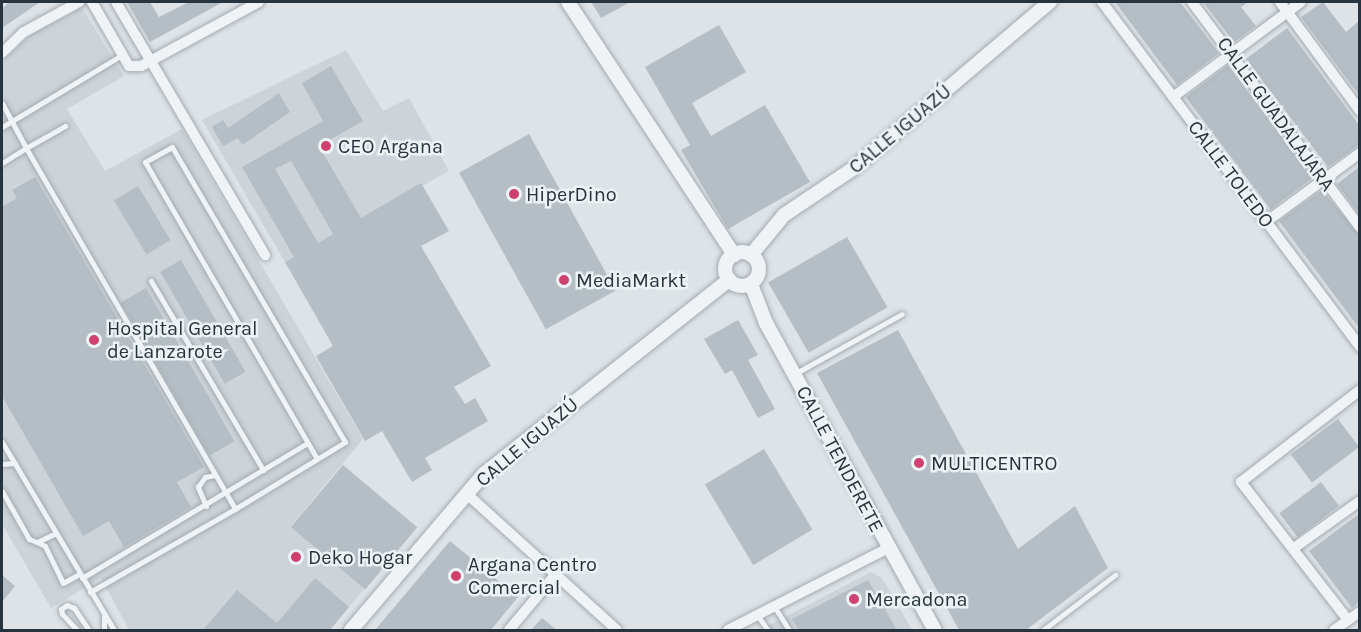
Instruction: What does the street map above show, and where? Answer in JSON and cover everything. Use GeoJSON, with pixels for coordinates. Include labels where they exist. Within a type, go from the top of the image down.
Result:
{"type":"FeatureCollection","features":[{"type":"Feature","properties":{"kind":"street"},"geometry":{"type":"LineString","coordinates":[[2,53],[24,32],[79,2]]}},
{"type":"Feature","properties":{"kind":"street"},"geometry":{"type":"LineString","coordinates":[[92,2],[129,66],[150,60],[259,2]]}},
{"type":"Feature","properties":{"kind":"street"},"geometry":{"type":"LineString","coordinates":[[116,2],[265,255]]}},
{"type":"Feature","properties":{"kind":"street"},"geometry":{"type":"LineString","coordinates":[[568,2],[734,255]]}},
{"type":"Feature","properties":{"kind":"street","name":"CALLE IGUAZÚ"},"geometry":{"type":"LineString","coordinates":[[751,255],[784,215],[854,168],[1050,2]]}},
{"type":"Feature","properties":{"kind":"street","name":"CALLE TOLEDO"},"geometry":{"type":"LineString","coordinates":[[1102,2],[1359,347]]}},
{"type":"Feature","properties":{"kind":"street","name":"CALLE GUADALAJARA"},"geometry":{"type":"LineString","coordinates":[[1192,2],[1359,228]]}},
{"type":"Feature","properties":{"kind":"street"},"geometry":{"type":"LineString","coordinates":[[1280,2],[1359,111]]}},
{"type":"Feature","properties":{"kind":"street"},"geometry":{"type":"LineString","coordinates":[[1173,97],[1301,2]]}},
{"type":"Feature","properties":{"kind":"street"},"geometry":{"type":"LineString","coordinates":[[1266,222],[1359,153]]}},
{"type":"Feature","properties":{"kind":"street"},"geometry":{"type":"LineString","coordinates":[[734,255],[751,255],[759,266],[750,284],[739,286],[729,279],[726,266],[734,255]]}},
{"type":"Feature","properties":{"kind":"street","name":"CALLE IGUAZÚ"},"geometry":{"type":"LineString","coordinates":[[351,630],[467,494],[518,444],[729,279]]}},
{"type":"Feature","properties":{"kind":"street","name":"CALLE TENDERETE"},"geometry":{"type":"LineString","coordinates":[[750,284],[794,374],[935,630]]}},
{"type":"Feature","properties":{"kind":"street"},"geometry":{"type":"LineString","coordinates":[[1348,620],[1294,548],[1240,482],[1359,390]]}},
{"type":"Feature","properties":{"kind":"street"},"geometry":{"type":"LineString","coordinates":[[467,494],[617,630]]}},
{"type":"Feature","properties":{"kind":"street"},"geometry":{"type":"LineString","coordinates":[[1294,548],[1359,501]]}},
{"type":"Feature","properties":{"kind":"street"},"geometry":{"type":"LineString","coordinates":[[728,630],[888,548]]}},
{"type":"Feature","properties":{"kind":"street"},"geometry":{"type":"LineString","coordinates":[[509,630],[556,574]]}},
{"type":"Feature","properties":{"kind":"street"},"geometry":{"type":"LineString","coordinates":[[1334,630],[1359,612]]}},
{"type":"Feature","properties":{"kind":"lane"},"geometry":{"type":"LineString","coordinates":[[2,127],[122,56]]}},
{"type":"Feature","properties":{"kind":"lane"},"geometry":{"type":"LineString","coordinates":[[2,103],[235,509]]}},
{"type":"Feature","properties":{"kind":"lane"},"geometry":{"type":"LineString","coordinates":[[2,163],[65,126]]}},
{"type":"Feature","properties":{"kind":"lane"},"geometry":{"type":"LineString","coordinates":[[90,592],[235,509],[345,442],[172,147],[145,162],[317,459]]}},
{"type":"Feature","properties":{"kind":"lane"},"geometry":{"type":"LineString","coordinates":[[151,281],[263,470]]}},
{"type":"Feature","properties":{"kind":"lane"},"geometry":{"type":"LineString","coordinates":[[794,374],[902,314]]}},
{"type":"Feature","properties":{"kind":"lane"},"geometry":{"type":"LineString","coordinates":[[2,442],[114,630]]}},
{"type":"Feature","properties":{"kind":"lane"},"geometry":{"type":"LineString","coordinates":[[2,491],[29,539],[45,546],[63,583],[81,576],[206,506],[308,443]]}},
{"type":"Feature","properties":{"kind":"lane"},"geometry":{"type":"LineString","coordinates":[[2,464],[15,463]]}},
{"type":"Feature","properties":{"kind":"lane"},"geometry":{"type":"LineString","coordinates":[[206,506],[198,487],[205,477],[215,475]]}},
{"type":"Feature","properties":{"kind":"lane"},"geometry":{"type":"LineString","coordinates":[[37,542],[56,533]]}},
{"type":"Feature","properties":{"kind":"lane"},"geometry":{"type":"LineString","coordinates":[[1043,630],[1115,575]]}},
{"type":"Feature","properties":{"kind":"lane"},"geometry":{"type":"LineString","coordinates":[[77,630],[62,614],[61,609],[67,605],[89,630]]}},
{"type":"Feature","properties":{"kind":"lane"},"geometry":{"type":"LineString","coordinates":[[774,606],[789,630]]}},
{"type":"Feature","properties":{"kind":"lane"},"geometry":{"type":"LineString","coordinates":[[104,615],[104,630]]}},
{"type":"Feature","properties":{"kind":"lane"},"geometry":{"type":"LineString","coordinates":[[758,615],[768,630]]}},
{"type":"Feature","properties":{"kind":"shaded area"},"geometry":{"type":"Polygon","coordinates":[[[82,8],[124,76],[67,109],[105,171],[182,129],[363,439],[291,526],[365,588],[330,630],[129,630],[101,578],[51,608],[2,524],[2,62],[32,34],[82,8]]]}},
{"type":"Feature","properties":{"kind":"shaded area","name":"CEO Argana"},"geometry":{"type":"Polygon","coordinates":[[[346,50],[383,111],[409,98],[449,171],[285,262],[202,120],[346,50]]]}},
{"type":"Feature","properties":{"kind":"shaded area","name":"Mercadona"},"geometry":{"type":"Polygon","coordinates":[[[871,572],[882,578],[912,630],[760,630],[871,572]]]}},
{"type":"Feature","properties":{"kind":"building"},"geometry":{"type":"Polygon","coordinates":[[[9,2],[40,2],[2,28],[2,9],[9,2]]]}},
{"type":"Feature","properties":{"kind":"building"},"geometry":{"type":"Polygon","coordinates":[[[127,2],[150,2],[159,17],[189,2],[223,2],[150,42],[127,2]]]}},
{"type":"Feature","properties":{"kind":"building"},"geometry":{"type":"Polygon","coordinates":[[[591,2],[630,2],[601,18],[591,2]]]}},
{"type":"Feature","properties":{"kind":"building"},"geometry":{"type":"Polygon","coordinates":[[[1115,2],[1180,2],[1219,53],[1177,85],[1115,2]]]}},
{"type":"Feature","properties":{"kind":"building"},"geometry":{"type":"Polygon","coordinates":[[[1203,2],[1248,2],[1241,7],[1256,26],[1234,42],[1203,2]]]}},
{"type":"Feature","properties":{"kind":"building"},"geometry":{"type":"Polygon","coordinates":[[[1323,2],[1346,32],[1359,21],[1359,95],[1301,17],[1323,2]]]}},
{"type":"Feature","properties":{"kind":"building"},"geometry":{"type":"Polygon","coordinates":[[[719,25],[746,72],[692,103],[711,136],[765,105],[810,182],[728,229],[681,150],[690,145],[645,67],[719,25]]]}},
{"type":"Feature","properties":{"kind":"building"},"geometry":{"type":"Polygon","coordinates":[[[1287,28],[1359,125],[1359,145],[1328,167],[1246,59],[1287,28]]]}},
{"type":"Feature","properties":{"kind":"building"},"geometry":{"type":"Polygon","coordinates":[[[1228,65],[1313,178],[1271,210],[1186,97],[1228,65]]]}},
{"type":"Feature","properties":{"kind":"building"},"geometry":{"type":"Polygon","coordinates":[[[331,66],[363,121],[319,146],[361,218],[421,183],[449,231],[421,246],[491,366],[454,387],[465,404],[475,398],[488,421],[425,458],[432,470],[412,482],[382,431],[365,441],[316,356],[333,346],[285,262],[294,257],[242,167],[323,121],[302,83],[331,66]],[[291,161],[275,169],[318,243],[333,234],[291,161]]]}},
{"type":"Feature","properties":{"kind":"building"},"geometry":{"type":"Polygon","coordinates":[[[279,93],[290,112],[242,145],[238,138],[223,146],[212,127],[223,120],[228,128],[279,93]]]}},
{"type":"Feature","properties":{"kind":"building"},"geometry":{"type":"Polygon","coordinates":[[[529,134],[616,291],[546,329],[459,173],[529,134]]]}},
{"type":"Feature","properties":{"kind":"building"},"geometry":{"type":"Polygon","coordinates":[[[1359,167],[1359,214],[1337,184],[1359,167]]]}},
{"type":"Feature","properties":{"kind":"building"},"geometry":{"type":"Polygon","coordinates":[[[35,177],[204,467],[177,482],[191,507],[124,547],[109,521],[83,536],[2,396],[2,207],[17,198],[12,190],[35,177]]]}},
{"type":"Feature","properties":{"kind":"building"},"geometry":{"type":"Polygon","coordinates":[[[138,186],[170,240],[146,254],[114,200],[138,186]]]}},
{"type":"Feature","properties":{"kind":"building"},"geometry":{"type":"Polygon","coordinates":[[[1322,190],[1359,234],[1359,328],[1279,221],[1322,190]]]}},
{"type":"Feature","properties":{"kind":"building"},"geometry":{"type":"Polygon","coordinates":[[[847,237],[888,307],[809,353],[768,282],[847,237]]]}},
{"type":"Feature","properties":{"kind":"building"},"geometry":{"type":"Polygon","coordinates":[[[181,260],[246,372],[225,384],[160,272],[181,260]]]}},
{"type":"Feature","properties":{"kind":"building"},"geometry":{"type":"Polygon","coordinates":[[[146,288],[234,441],[209,456],[121,302],[146,288]]]}},
{"type":"Feature","properties":{"kind":"building"},"geometry":{"type":"Polygon","coordinates":[[[738,320],[758,355],[748,360],[775,409],[758,418],[732,370],[725,374],[704,339],[738,320]]]}},
{"type":"Feature","properties":{"kind":"building","name":"MULTICENTRO"},"geometry":{"type":"Polygon","coordinates":[[[898,330],[1018,549],[1075,506],[1108,568],[1026,630],[959,630],[817,373],[898,330]]]}},
{"type":"Feature","properties":{"kind":"building"},"geometry":{"type":"Polygon","coordinates":[[[1338,419],[1359,447],[1312,482],[1291,455],[1338,419]]]}},
{"type":"Feature","properties":{"kind":"building"},"geometry":{"type":"Polygon","coordinates":[[[764,449],[812,530],[753,565],[705,485],[764,449]]]}},
{"type":"Feature","properties":{"kind":"building"},"geometry":{"type":"Polygon","coordinates":[[[343,465],[417,527],[365,589],[291,527],[343,465]]]}},
{"type":"Feature","properties":{"kind":"building"},"geometry":{"type":"Polygon","coordinates":[[[1321,482],[1339,506],[1298,537],[1279,513],[1321,482]]]}},
{"type":"Feature","properties":{"kind":"building"},"geometry":{"type":"Polygon","coordinates":[[[1359,514],[1359,602],[1352,608],[1309,551],[1359,514]]]}},
{"type":"Feature","properties":{"kind":"building","name":"Argana Centro Comercial"},"geometry":{"type":"Polygon","coordinates":[[[450,541],[518,597],[491,630],[375,630],[450,541]]]}},
{"type":"Feature","properties":{"kind":"building"},"geometry":{"type":"Polygon","coordinates":[[[2,575],[15,586],[2,602],[2,575]]]}},
{"type":"Feature","properties":{"kind":"building"},"geometry":{"type":"Polygon","coordinates":[[[315,578],[349,607],[330,630],[203,630],[237,590],[277,623],[315,578]]]}},
{"type":"Feature","properties":{"kind":"building","name":"Mercadona"},"geometry":{"type":"Polygon","coordinates":[[[868,580],[897,630],[799,630],[792,619],[868,580]]]}},
{"type":"Feature","properties":{"kind":"building"},"geometry":{"type":"Polygon","coordinates":[[[542,618],[557,630],[531,630],[542,618]]]}},
{"type":"Feature","properties":{"kind":"place","name":"CEO Argana"},"geometry":{"type":"Point","coordinates":[326,146]}},
{"type":"Feature","properties":{"kind":"place","name":"HiperDino"},"geometry":{"type":"Point","coordinates":[514,194]}},
{"type":"Feature","properties":{"kind":"place","name":"MediaMarkt"},"geometry":{"type":"Point","coordinates":[564,280]}},
{"type":"Feature","properties":{"kind":"place","name":"Hospital General de Lanzarote"},"geometry":{"type":"Point","coordinates":[94,340]}},
{"type":"Feature","properties":{"kind":"place","name":"MULTICENTRO"},"geometry":{"type":"Point","coordinates":[919,463]}},
{"type":"Feature","properties":{"kind":"place","name":"Deko Hogar"},"geometry":{"type":"Point","coordinates":[296,557]}},
{"type":"Feature","properties":{"kind":"place","name":"Argana Centro Comercial"},"geometry":{"type":"Point","coordinates":[456,576]}},
{"type":"Feature","properties":{"kind":"place","name":"Mercadona"},"geometry":{"type":"Point","coordinates":[854,599]}}]}
